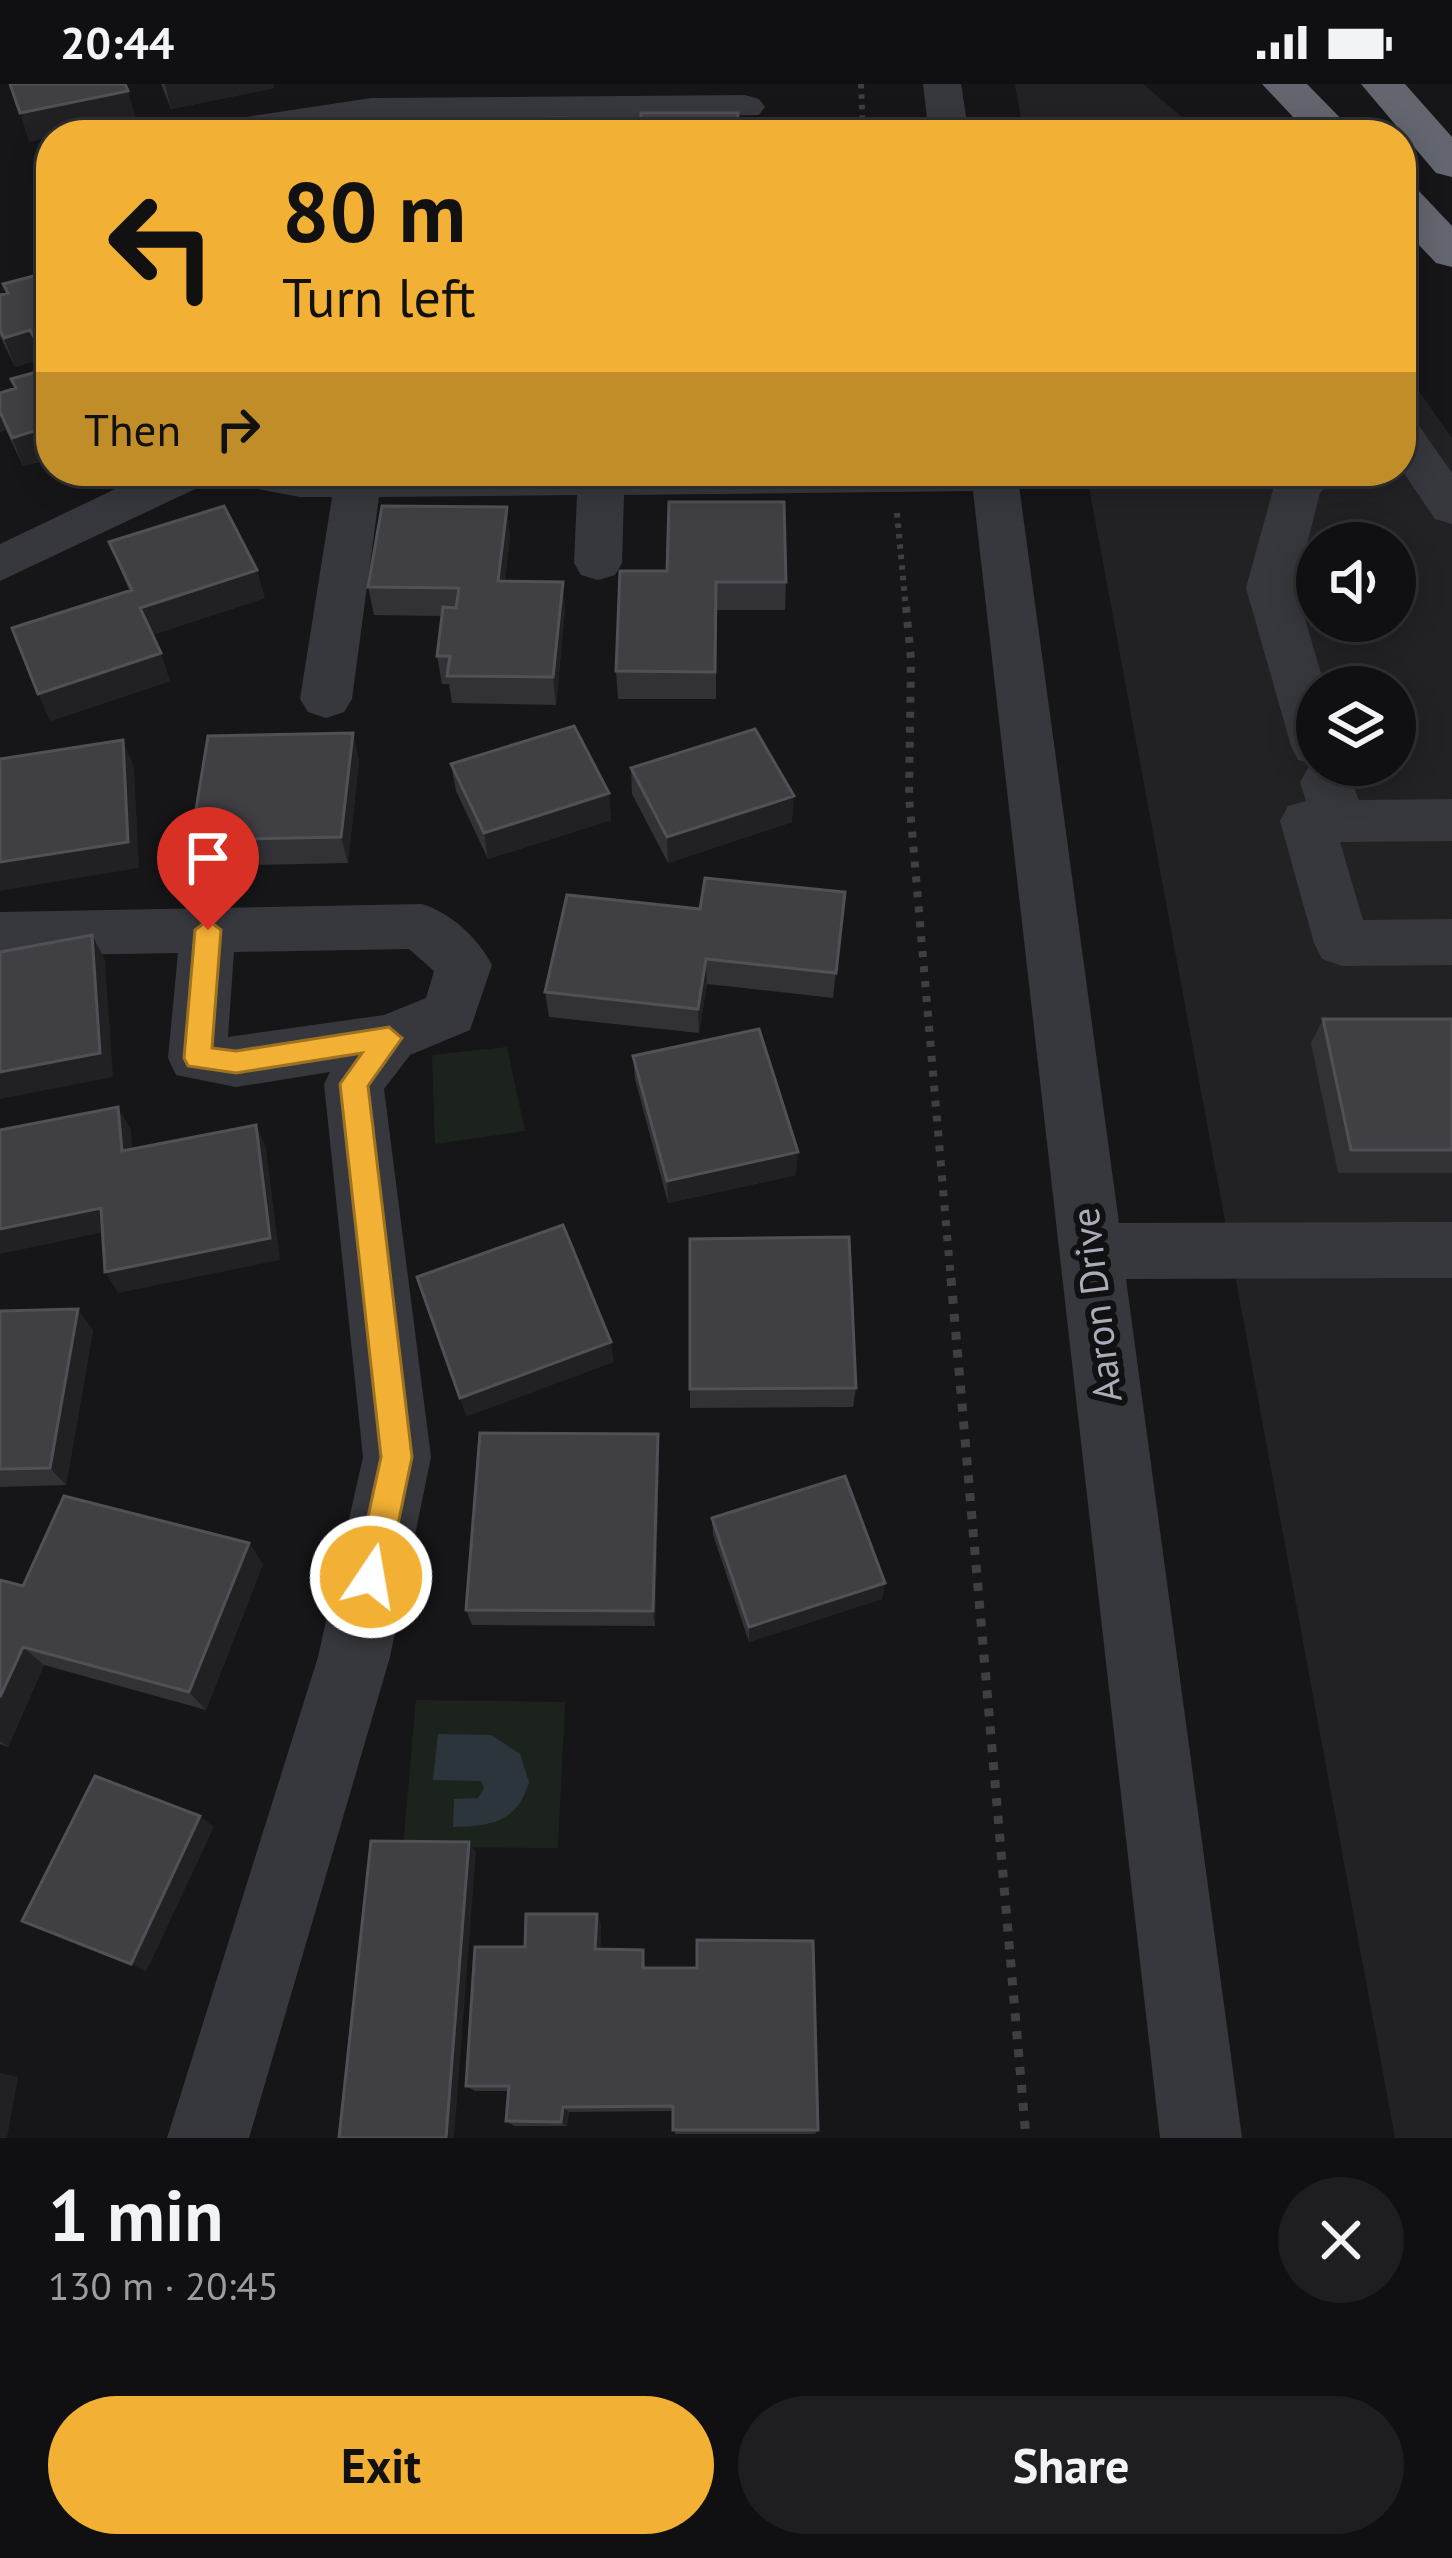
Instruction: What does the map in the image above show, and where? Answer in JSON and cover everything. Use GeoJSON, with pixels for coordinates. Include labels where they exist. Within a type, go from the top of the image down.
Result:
{"type":"FeatureCollection","features":[{"type":"Feature","properties":{"kind":"highway"},"geometry":{"type":"LineString","coordinates":[[1283,84],[1320,120]]}},
{"type":"Feature","properties":{"kind":"highway"},"geometry":{"type":"LineString","coordinates":[[1382,84],[1414,120]]}},
{"type":"Feature","properties":{"kind":"highway"},"geometry":{"type":"LineString","coordinates":[[1416,123],[1452,164]]}},
{"type":"Feature","properties":{"kind":"highway"},"geometry":{"type":"LineString","coordinates":[[1416,216],[1452,253]]}},
{"type":"Feature","properties":{"kind":"street"},"geometry":{"type":"LineString","coordinates":[[942,84],[947,120]]}},
{"type":"Feature","properties":{"kind":"street"},"geometry":{"type":"LineString","coordinates":[[305,120],[371,110],[745,107]]}},
{"type":"Feature","properties":{"kind":"street"},"geometry":{"type":"LineString","coordinates":[[1416,456],[1452,508]]}},
{"type":"Feature","properties":{"kind":"street"},"geometry":{"type":"LineString","coordinates":[[0,564],[162,486]]}},
{"type":"Feature","properties":{"kind":"street"},"geometry":{"type":"LineString","coordinates":[[326,699],[357,486]]}},
{"type":"Feature","properties":{"kind":"street"},"geometry":{"type":"LineString","coordinates":[[598,562],[601,486]]}},
{"type":"Feature","properties":{"kind":"street","name":"Aaron Drive"},"geometry":{"type":"LineString","coordinates":[[996,486],[1201,2138]]}},
{"type":"Feature","properties":{"kind":"street"},"geometry":{"type":"LineString","coordinates":[[1296,674],[1271,588],[1298,486]]}},
{"type":"Feature","properties":{"kind":"street"},"geometry":{"type":"LineString","coordinates":[[1328,786],[1339,821]]}},
{"type":"Feature","properties":{"kind":"street"},"geometry":{"type":"LineString","coordinates":[[1452,820],[1307,821],[1342,943],[1452,943]]}},
{"type":"Feature","properties":{"kind":"street"},"geometry":{"type":"LineString","coordinates":[[0,934],[208,930],[422,926],[464,965],[450,1013],[389,1038],[236,1062],[197,1058],[208,930]]}},
{"type":"Feature","properties":{"kind":"street"},"geometry":{"type":"LineString","coordinates":[[208,2138],[354,1657],[397,1457],[354,1084],[389,1038]]}},
{"type":"Feature","properties":{"kind":"street"},"geometry":{"type":"LineString","coordinates":[[1089,1251],[1452,1250]]}},
{"type":"Feature","properties":{"kind":"path"},"geometry":{"type":"LineString","coordinates":[[861,84],[862,120]]}},
{"type":"Feature","properties":{"kind":"path"},"geometry":{"type":"LineString","coordinates":[[894,486],[911,659],[911,819],[1027,2138]]}},
{"type":"Feature","properties":{"kind":"shaded area"},"geometry":{"type":"Polygon","coordinates":[[[1015,84],[1143,84],[1185,120],[1021,120],[1015,84]]]}},
{"type":"Feature","properties":{"kind":"shaded area"},"geometry":{"type":"Polygon","coordinates":[[[1416,387],[1452,438],[1452,2138],[1395,2138],[1089,486],[1416,486],[1416,387]]]}},
{"type":"Feature","properties":{"kind":"shaded area"},"geometry":{"type":"Polygon","coordinates":[[[507,1047],[525,1131],[435,1144],[432,1055],[507,1047]]]}},
{"type":"Feature","properties":{"kind":"shaded area"},"geometry":{"type":"Polygon","coordinates":[[[416,1700],[565,1702],[558,1848],[403,1847],[416,1700]]]}},
{"type":"Feature","properties":{"kind":"shaded area"},"geometry":{"type":"Polygon","coordinates":[[[438,1734],[491,1735],[520,1754],[529,1782],[510,1814],[491,1823],[453,1827],[454,1799],[478,1798],[484,1788],[481,1781],[433,1780],[438,1734]]]}},
{"type":"Feature","properties":{"kind":"building"},"geometry":{"type":"Polygon","coordinates":[[[10,84],[125,84],[128,91],[20,113],[10,84]]]}},
{"type":"Feature","properties":{"kind":"building"},"geometry":{"type":"Polygon","coordinates":[[[641,113],[738,113],[738,120],[641,120],[641,113]]]}},
{"type":"Feature","properties":{"kind":"building"},"geometry":{"type":"Polygon","coordinates":[[[565,118],[565,120],[488,119],[565,118]]]}},
{"type":"Feature","properties":{"kind":"building"},"geometry":{"type":"Polygon","coordinates":[[[36,275],[36,339],[30,330],[4,338],[0,295],[8,293],[3,284],[36,275]]]}},
{"type":"Feature","properties":{"kind":"building"},"geometry":{"type":"Polygon","coordinates":[[[36,372],[36,430],[12,438],[0,412],[0,393],[16,388],[11,379],[36,372]]]}},
{"type":"Feature","properties":{"kind":"building"},"geometry":{"type":"Polygon","coordinates":[[[669,502],[784,502],[786,582],[716,582],[715,672],[616,671],[620,571],[667,571],[669,502]]]}},
{"type":"Feature","properties":{"kind":"building"},"geometry":{"type":"Polygon","coordinates":[[[224,506],[257,570],[140,608],[161,653],[38,694],[12,628],[132,590],[109,542],[224,506]]]}},
{"type":"Feature","properties":{"kind":"building"},"geometry":{"type":"Polygon","coordinates":[[[382,506],[507,507],[498,581],[563,582],[553,677],[447,676],[450,656],[437,656],[443,607],[456,608],[459,588],[368,587],[382,506]]]}},
{"type":"Feature","properties":{"kind":"building"},"geometry":{"type":"Polygon","coordinates":[[[574,726],[609,793],[484,833],[451,764],[574,726]]]}},
{"type":"Feature","properties":{"kind":"building"},"geometry":{"type":"Polygon","coordinates":[[[755,729],[794,796],[667,837],[631,768],[755,729]]]}},
{"type":"Feature","properties":{"kind":"building"},"geometry":{"type":"Polygon","coordinates":[[[353,733],[341,837],[191,840],[208,736],[353,733]]]}},
{"type":"Feature","properties":{"kind":"building"},"geometry":{"type":"Polygon","coordinates":[[[123,740],[128,842],[0,862],[0,759],[123,740]]]}},
{"type":"Feature","properties":{"kind":"building"},"geometry":{"type":"Polygon","coordinates":[[[705,878],[845,892],[836,973],[706,959],[698,1009],[545,992],[567,895],[700,909],[705,878]]]}},
{"type":"Feature","properties":{"kind":"building"},"geometry":{"type":"Polygon","coordinates":[[[92,935],[100,1053],[0,1072],[0,952],[92,935]]]}},
{"type":"Feature","properties":{"kind":"building"},"geometry":{"type":"Polygon","coordinates":[[[1323,1019],[1452,1019],[1452,1150],[1351,1150],[1323,1019]]]}},
{"type":"Feature","properties":{"kind":"building"},"geometry":{"type":"Polygon","coordinates":[[[759,1029],[798,1152],[667,1181],[633,1056],[759,1029]]]}},
{"type":"Feature","properties":{"kind":"building"},"geometry":{"type":"Polygon","coordinates":[[[118,1107],[122,1151],[256,1125],[270,1238],[105,1272],[101,1208],[0,1229],[0,1130],[118,1107]]]}},
{"type":"Feature","properties":{"kind":"building"},"geometry":{"type":"Polygon","coordinates":[[[563,1225],[611,1342],[460,1398],[417,1277],[563,1225]]]}},
{"type":"Feature","properties":{"kind":"building"},"geometry":{"type":"Polygon","coordinates":[[[849,1237],[856,1388],[690,1389],[690,1239],[849,1237]]]}},
{"type":"Feature","properties":{"kind":"building"},"geometry":{"type":"Polygon","coordinates":[[[78,1309],[50,1468],[0,1469],[0,1311],[78,1309]]]}},
{"type":"Feature","properties":{"kind":"building"},"geometry":{"type":"Polygon","coordinates":[[[480,1433],[658,1434],[653,1611],[466,1610],[480,1433]]]}},
{"type":"Feature","properties":{"kind":"building"},"geometry":{"type":"Polygon","coordinates":[[[845,1476],[885,1583],[749,1627],[712,1518],[845,1476]]]}},
{"type":"Feature","properties":{"kind":"building"},"geometry":{"type":"Polygon","coordinates":[[[64,1496],[249,1543],[189,1692],[23,1647],[0,1697],[0,1580],[23,1586],[64,1496]]]}},
{"type":"Feature","properties":{"kind":"building"},"geometry":{"type":"Polygon","coordinates":[[[95,1776],[200,1816],[131,1964],[22,1921],[95,1776]]]}},
{"type":"Feature","properties":{"kind":"building"},"geometry":{"type":"Polygon","coordinates":[[[371,1841],[469,1842],[446,2138],[339,2138],[371,1841]]]}},
{"type":"Feature","properties":{"kind":"building"},"geometry":{"type":"Polygon","coordinates":[[[526,1914],[597,1914],[595,1949],[643,1950],[643,1968],[697,1968],[697,1940],[813,1941],[818,2130],[673,2130],[673,2106],[563,2107],[561,2122],[506,2121],[509,2086],[466,2086],[475,1947],[525,1947],[526,1914]]]}},
{"type":"Feature","properties":{"kind":"route"},"geometry":{"type":"LineString","coordinates":[[208,930],[197,1058],[236,1062],[389,1038],[354,1084],[397,1457],[371,1577]]}}]}
